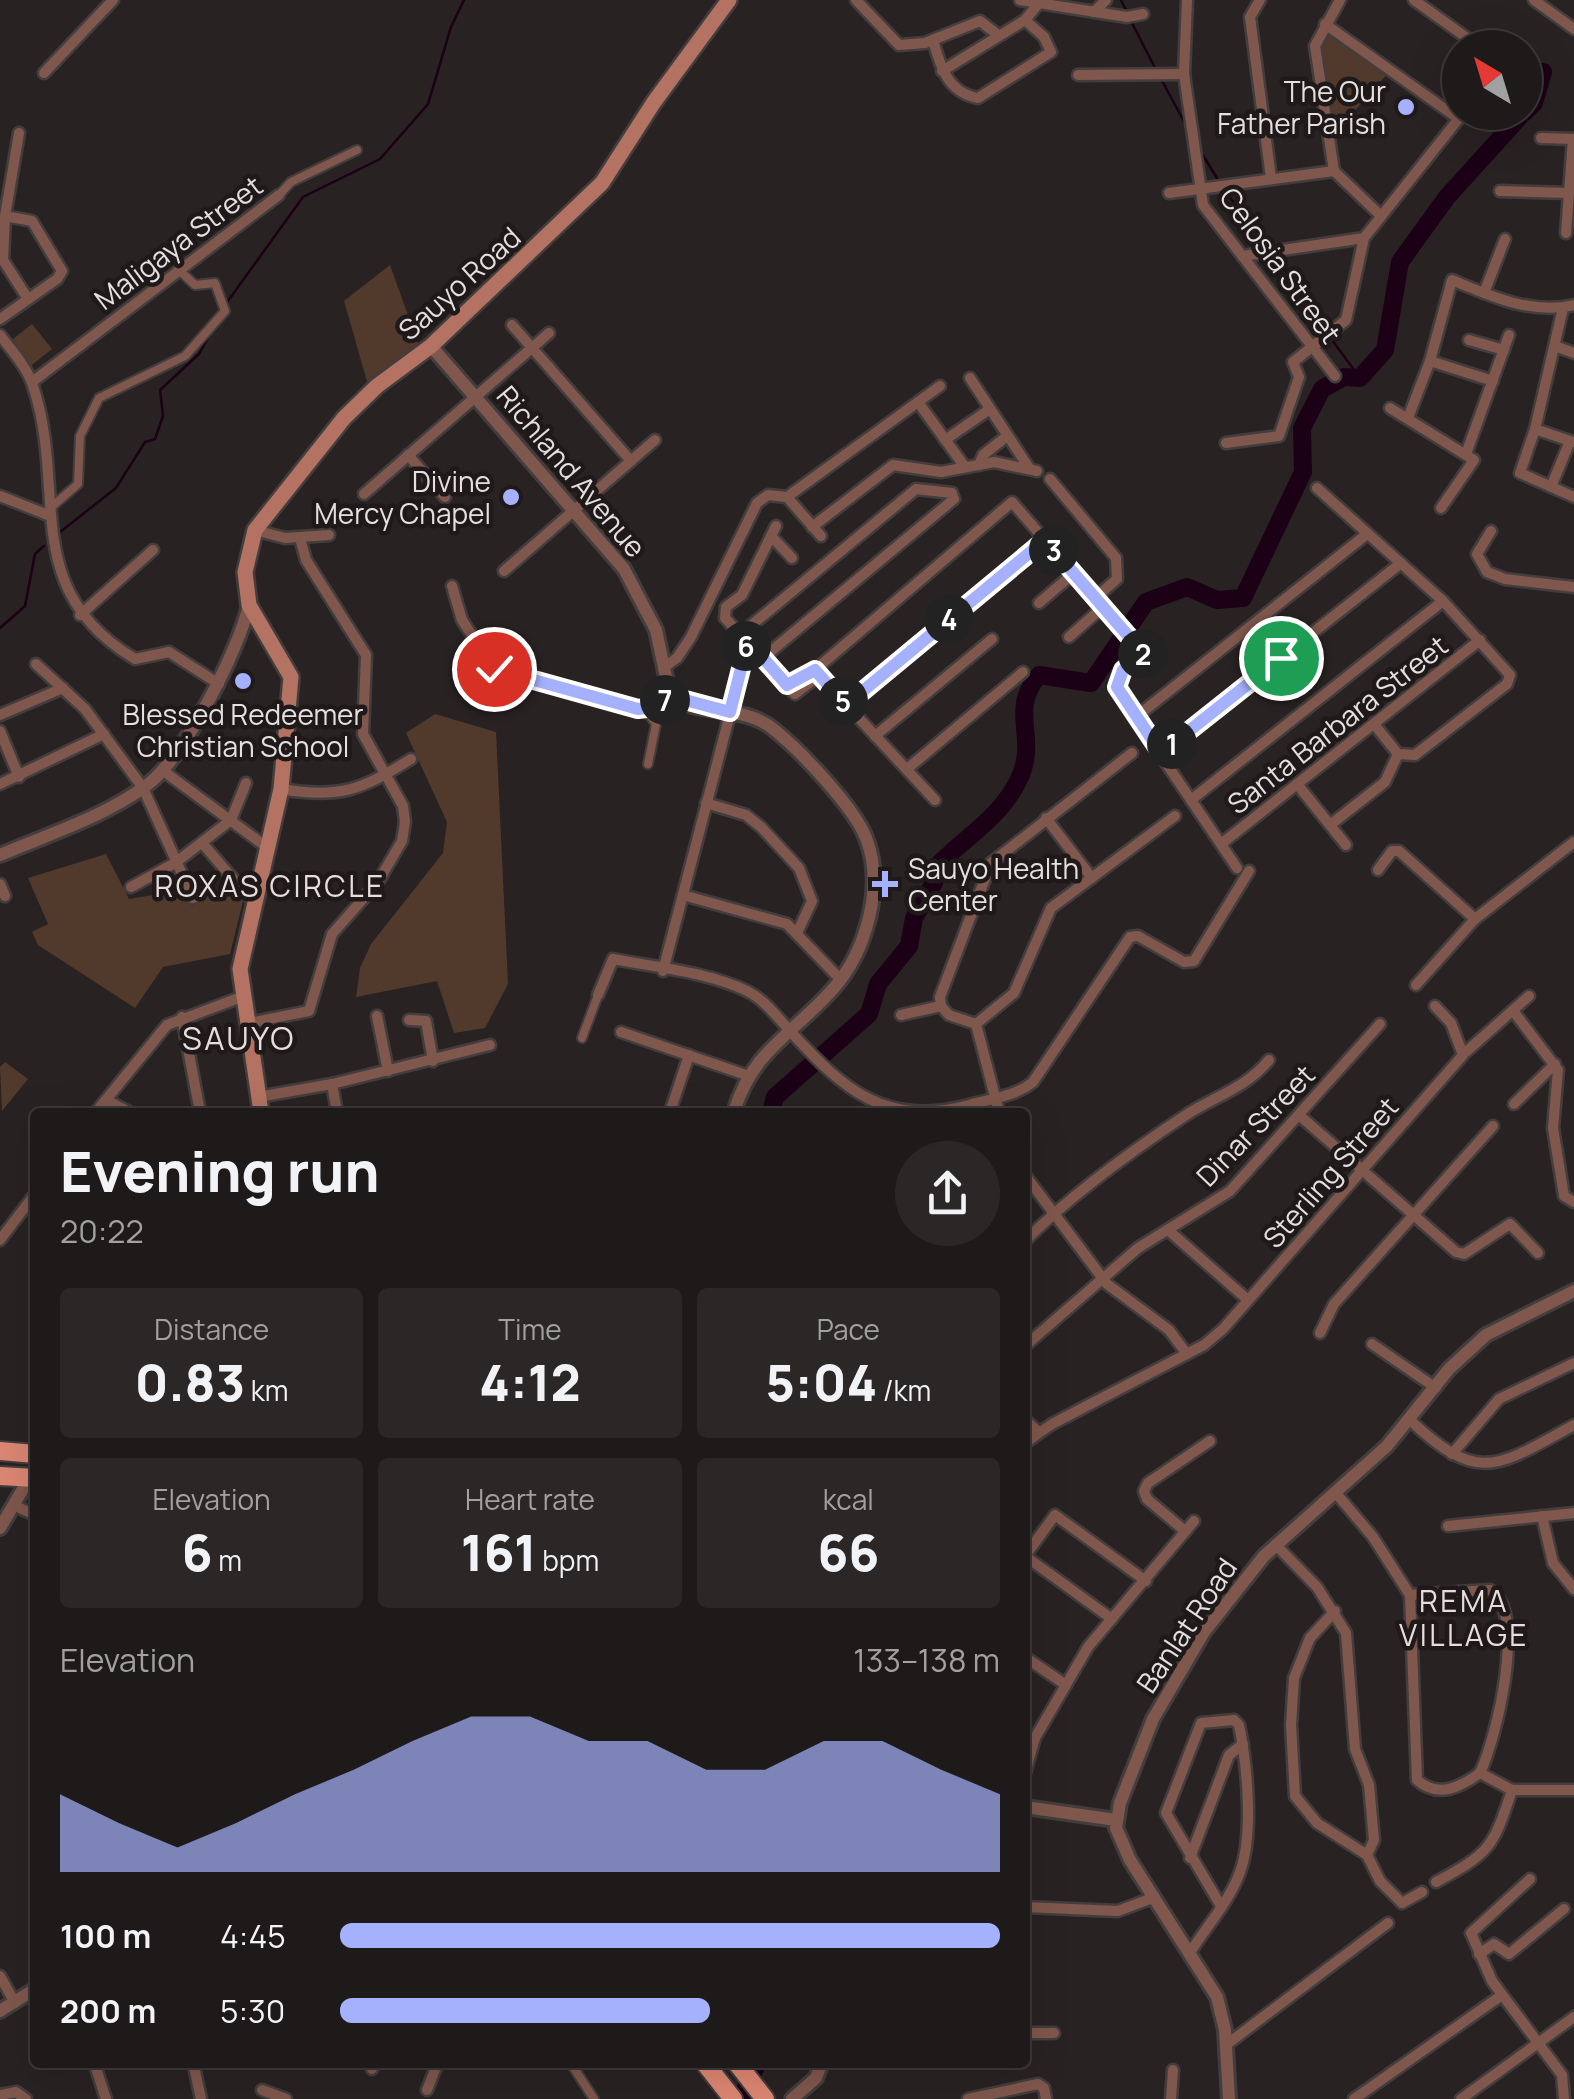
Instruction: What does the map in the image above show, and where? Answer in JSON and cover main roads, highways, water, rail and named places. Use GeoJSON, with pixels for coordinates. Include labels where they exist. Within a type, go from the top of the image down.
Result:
{"type":"FeatureCollection","features":[{"type":"Feature","properties":{"kind":"main road","name":"Sauyo Road"},"geometry":{"type":"LineString","coordinates":[[259,1105],[240,969],[280,790],[291,677],[249,606],[245,572],[255,530],[344,418],[377,386],[432,346],[602,184],[654,102],[729,0]]}},
{"type":"Feature","properties":{"kind":"main road"},"geometry":{"type":"LineString","coordinates":[[0,1450],[30,1453]]}},
{"type":"Feature","properties":{"kind":"main road"},"geometry":{"type":"LineString","coordinates":[[0,1476],[30,1478]]}},
{"type":"Feature","properties":{"kind":"main road"},"geometry":{"type":"LineString","coordinates":[[709,2068],[732,2096]]}},
{"type":"Feature","properties":{"kind":"main road"},"geometry":{"type":"LineString","coordinates":[[741,2068],[761,2094]]}},
{"type":"Feature","properties":{"kind":"waterway"},"geometry":{"type":"LineString","coordinates":[[225,305],[303,197],[380,159],[428,104],[451,27],[464,0]]}},
{"type":"Feature","properties":{"kind":"waterway"},"geometry":{"type":"LineString","coordinates":[[1121,0],[1127,12]]}},
{"type":"Feature","properties":{"kind":"waterway"},"geometry":{"type":"LineString","coordinates":[[1130,19],[1156,70]]}},
{"type":"Feature","properties":{"kind":"waterway"},"geometry":{"type":"LineString","coordinates":[[1160,77],[1187,127]]}},
{"type":"Feature","properties":{"kind":"waterway"},"geometry":{"type":"LineString","coordinates":[[772,1108],[775,1097],[869,1014],[878,984],[909,946],[914,918],[934,883],[936,867],[1004,804],[1025,762],[1025,700],[1039,675],[1091,683],[1146,602],[1187,587],[1217,600],[1243,598],[1303,472],[1302,428],[1322,389],[1344,377],[1360,378],[1385,350],[1400,262],[1447,197],[1508,130]]}},
{"type":"Feature","properties":{"kind":"waterway"},"geometry":{"type":"LineString","coordinates":[[1198,147],[1220,183]]}},
{"type":"Feature","properties":{"kind":"waterway"},"geometry":{"type":"LineString","coordinates":[[1224,190],[1269,247]]}},
{"type":"Feature","properties":{"kind":"waterway"},"geometry":{"type":"LineString","coordinates":[[1277,257],[1324,329]]}},
{"type":"Feature","properties":{"kind":"waterway"},"geometry":{"type":"LineString","coordinates":[[60,532],[116,488],[145,442],[155,439],[163,416],[160,390],[199,354],[210,334]]}},
{"type":"Feature","properties":{"kind":"waterway"},"geometry":{"type":"LineString","coordinates":[[1329,336],[1360,378]]}},
{"type":"Feature","properties":{"kind":"waterway"},"geometry":{"type":"LineString","coordinates":[[0,628],[25,606],[35,554],[44,546]]}},
{"type":"Feature","properties":{"kind":"waterway"},"geometry":{"type":"LineString","coordinates":[[741,2099],[755,2068]]}},
{"type":"Feature","properties":{"kind":"place","name":"The Our Father Parish"},"geometry":{"type":"Point","coordinates":[1406,107]}},
{"type":"Feature","properties":{"kind":"place","name":"Divine Mercy Chapel"},"geometry":{"type":"Point","coordinates":[511,497]}},
{"type":"Feature","properties":{"kind":"place","name":"Blessed Redeemer Christian School"},"geometry":{"type":"Point","coordinates":[243,681]}},
{"type":"Feature","properties":{"kind":"place","name":"Sauyo Health Center"},"geometry":{"type":"Point","coordinates":[885,884]}},
{"type":"Feature","properties":{"kind":"district","name":"ROXAS CIRCLE"},"geometry":{"type":"Point","coordinates":[270,885]}},
{"type":"Feature","properties":{"kind":"district","name":"SAUYO"},"geometry":{"type":"Point","coordinates":[239,1038]}},
{"type":"Feature","properties":{"kind":"district","name":"REMA VILLAGE"},"geometry":{"type":"Point","coordinates":[1464,1617]}}]}
